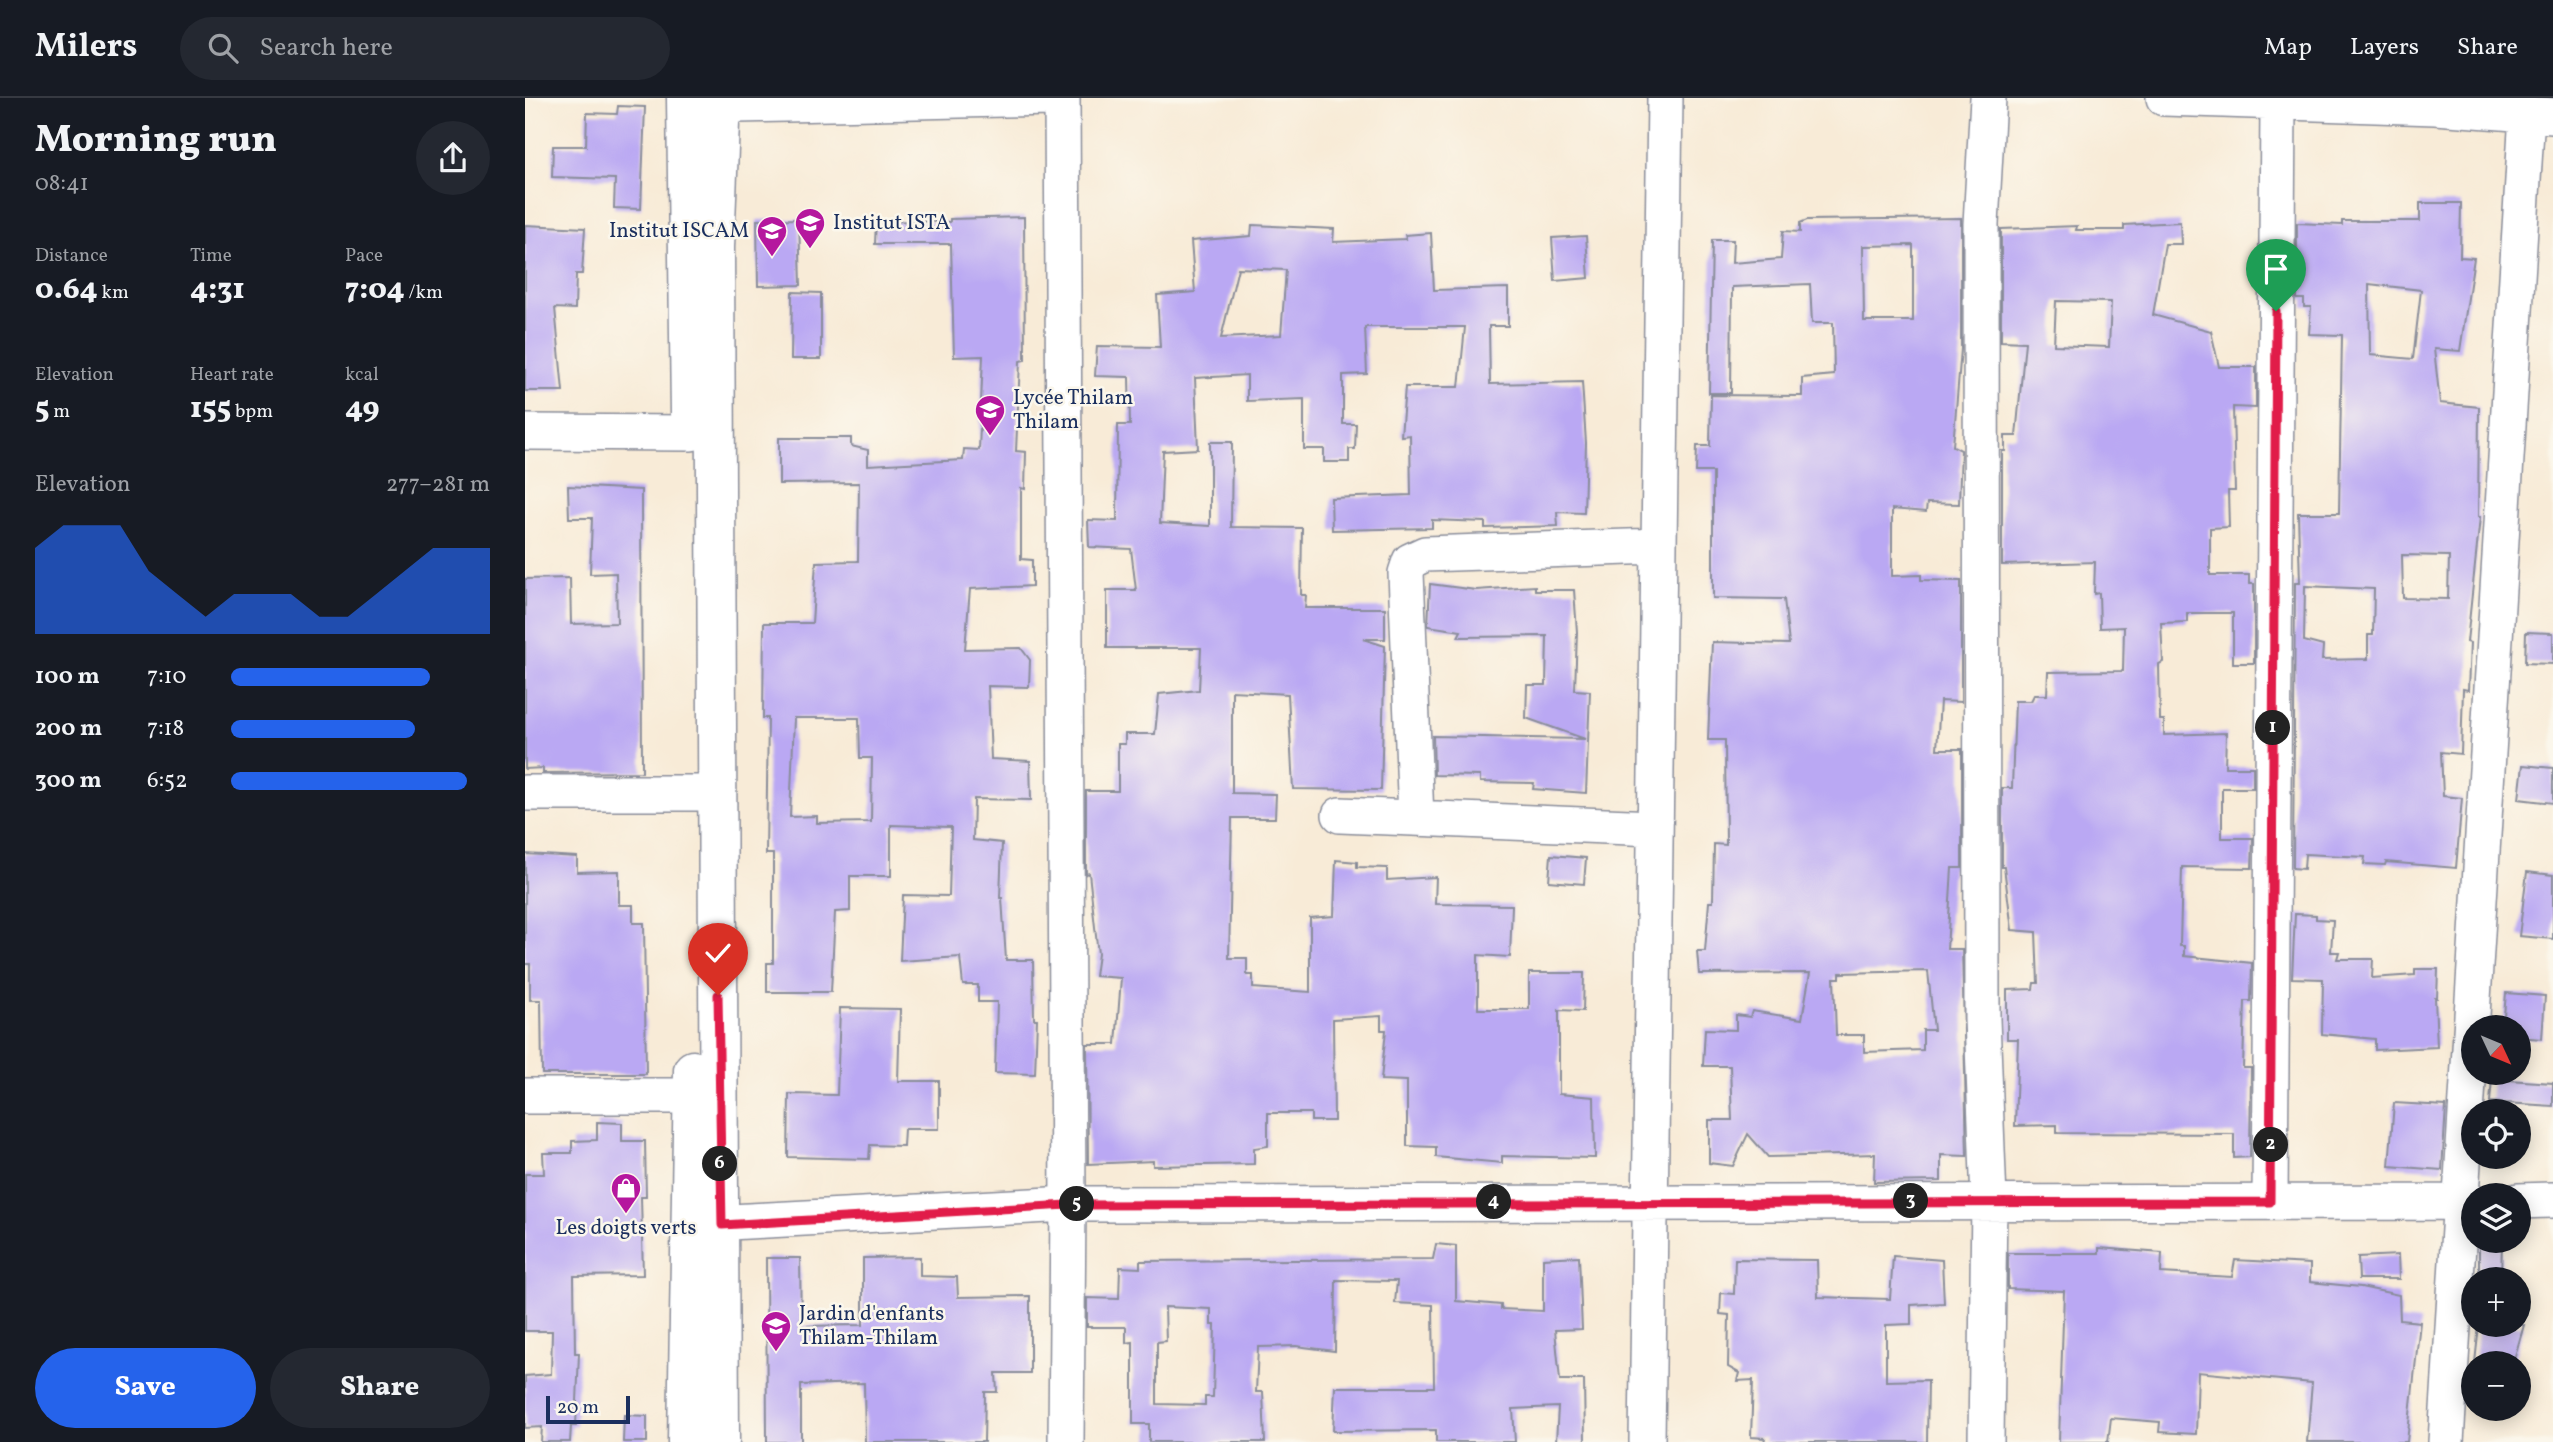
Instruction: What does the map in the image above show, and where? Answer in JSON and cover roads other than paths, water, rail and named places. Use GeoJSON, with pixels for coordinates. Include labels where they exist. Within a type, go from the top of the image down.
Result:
{"type":"FeatureCollection","features":[{"type":"Feature","properties":{"kind":"main road"},"geometry":{"type":"LineString","coordinates":[[687,1442],[705,1224],[703,102]]}},
{"type":"Feature","properties":{"kind":"main road"},"geometry":{"type":"LineString","coordinates":[[705,793],[693,1096],[720,1442]]}},
{"type":"Feature","properties":{"kind":"street"},"geometry":{"type":"LineString","coordinates":[[703,102],[1051,98]]}},
{"type":"Feature","properties":{"kind":"street"},"geometry":{"type":"LineString","coordinates":[[1062,98],[1068,1205],[1066,1442]]}},
{"type":"Feature","properties":{"kind":"street"},"geometry":{"type":"LineString","coordinates":[[1647,1442],[1648,1202],[1665,98]]}},
{"type":"Feature","properties":{"kind":"street"},"geometry":{"type":"LineString","coordinates":[[1986,1442],[1989,1201],[1982,1019],[1981,224],[1989,98]]}},
{"type":"Feature","properties":{"kind":"street"},"geometry":{"type":"LineString","coordinates":[[2164,98],[2278,104],[2434,103],[2540,115],[2468,1183]]}},
{"type":"Feature","properties":{"kind":"street"},"geometry":{"type":"LineString","coordinates":[[2270,1202],[2278,104]]}},
{"type":"Feature","properties":{"kind":"street"},"geometry":{"type":"LineString","coordinates":[[525,432],[703,430]]}},
{"type":"Feature","properties":{"kind":"street"},"geometry":{"type":"LineString","coordinates":[[1416,818],[1406,573],[1411,561],[1426,554],[1658,546]]}},
{"type":"Feature","properties":{"kind":"street"},"geometry":{"type":"LineString","coordinates":[[525,793],[705,793]]}},
{"type":"Feature","properties":{"kind":"street"},"geometry":{"type":"LineString","coordinates":[[1340,815],[1654,828]]}},
{"type":"Feature","properties":{"kind":"street"},"geometry":{"type":"LineString","coordinates":[[525,1096],[693,1096]]}},
{"type":"Feature","properties":{"kind":"street"},"geometry":{"type":"LineString","coordinates":[[2531,1201],[2553,1200]]}},
{"type":"Feature","properties":{"kind":"street"},"geometry":{"type":"LineString","coordinates":[[705,1224],[1068,1205],[2461,1202]]}},
{"type":"Feature","properties":{"kind":"street"},"geometry":{"type":"LineString","coordinates":[[2446,1442],[2463,1253]]}},
{"type":"Feature","properties":{"kind":"place","name":"Institut ISTA"},"geometry":{"type":"Point","coordinates":[810,250]}},
{"type":"Feature","properties":{"kind":"place","name":"Institut ISCAM"},"geometry":{"type":"Point","coordinates":[772,258]}},
{"type":"Feature","properties":{"kind":"place","name":"Lycée Thilam Thilam"},"geometry":{"type":"Point","coordinates":[990,437]}},
{"type":"Feature","properties":{"kind":"place","name":"Les doigts verts"},"geometry":{"type":"Point","coordinates":[626,1215]}},
{"type":"Feature","properties":{"kind":"place","name":"Jardin d'enfants Thilam-Thilam"},"geometry":{"type":"Point","coordinates":[776,1353]}}]}
